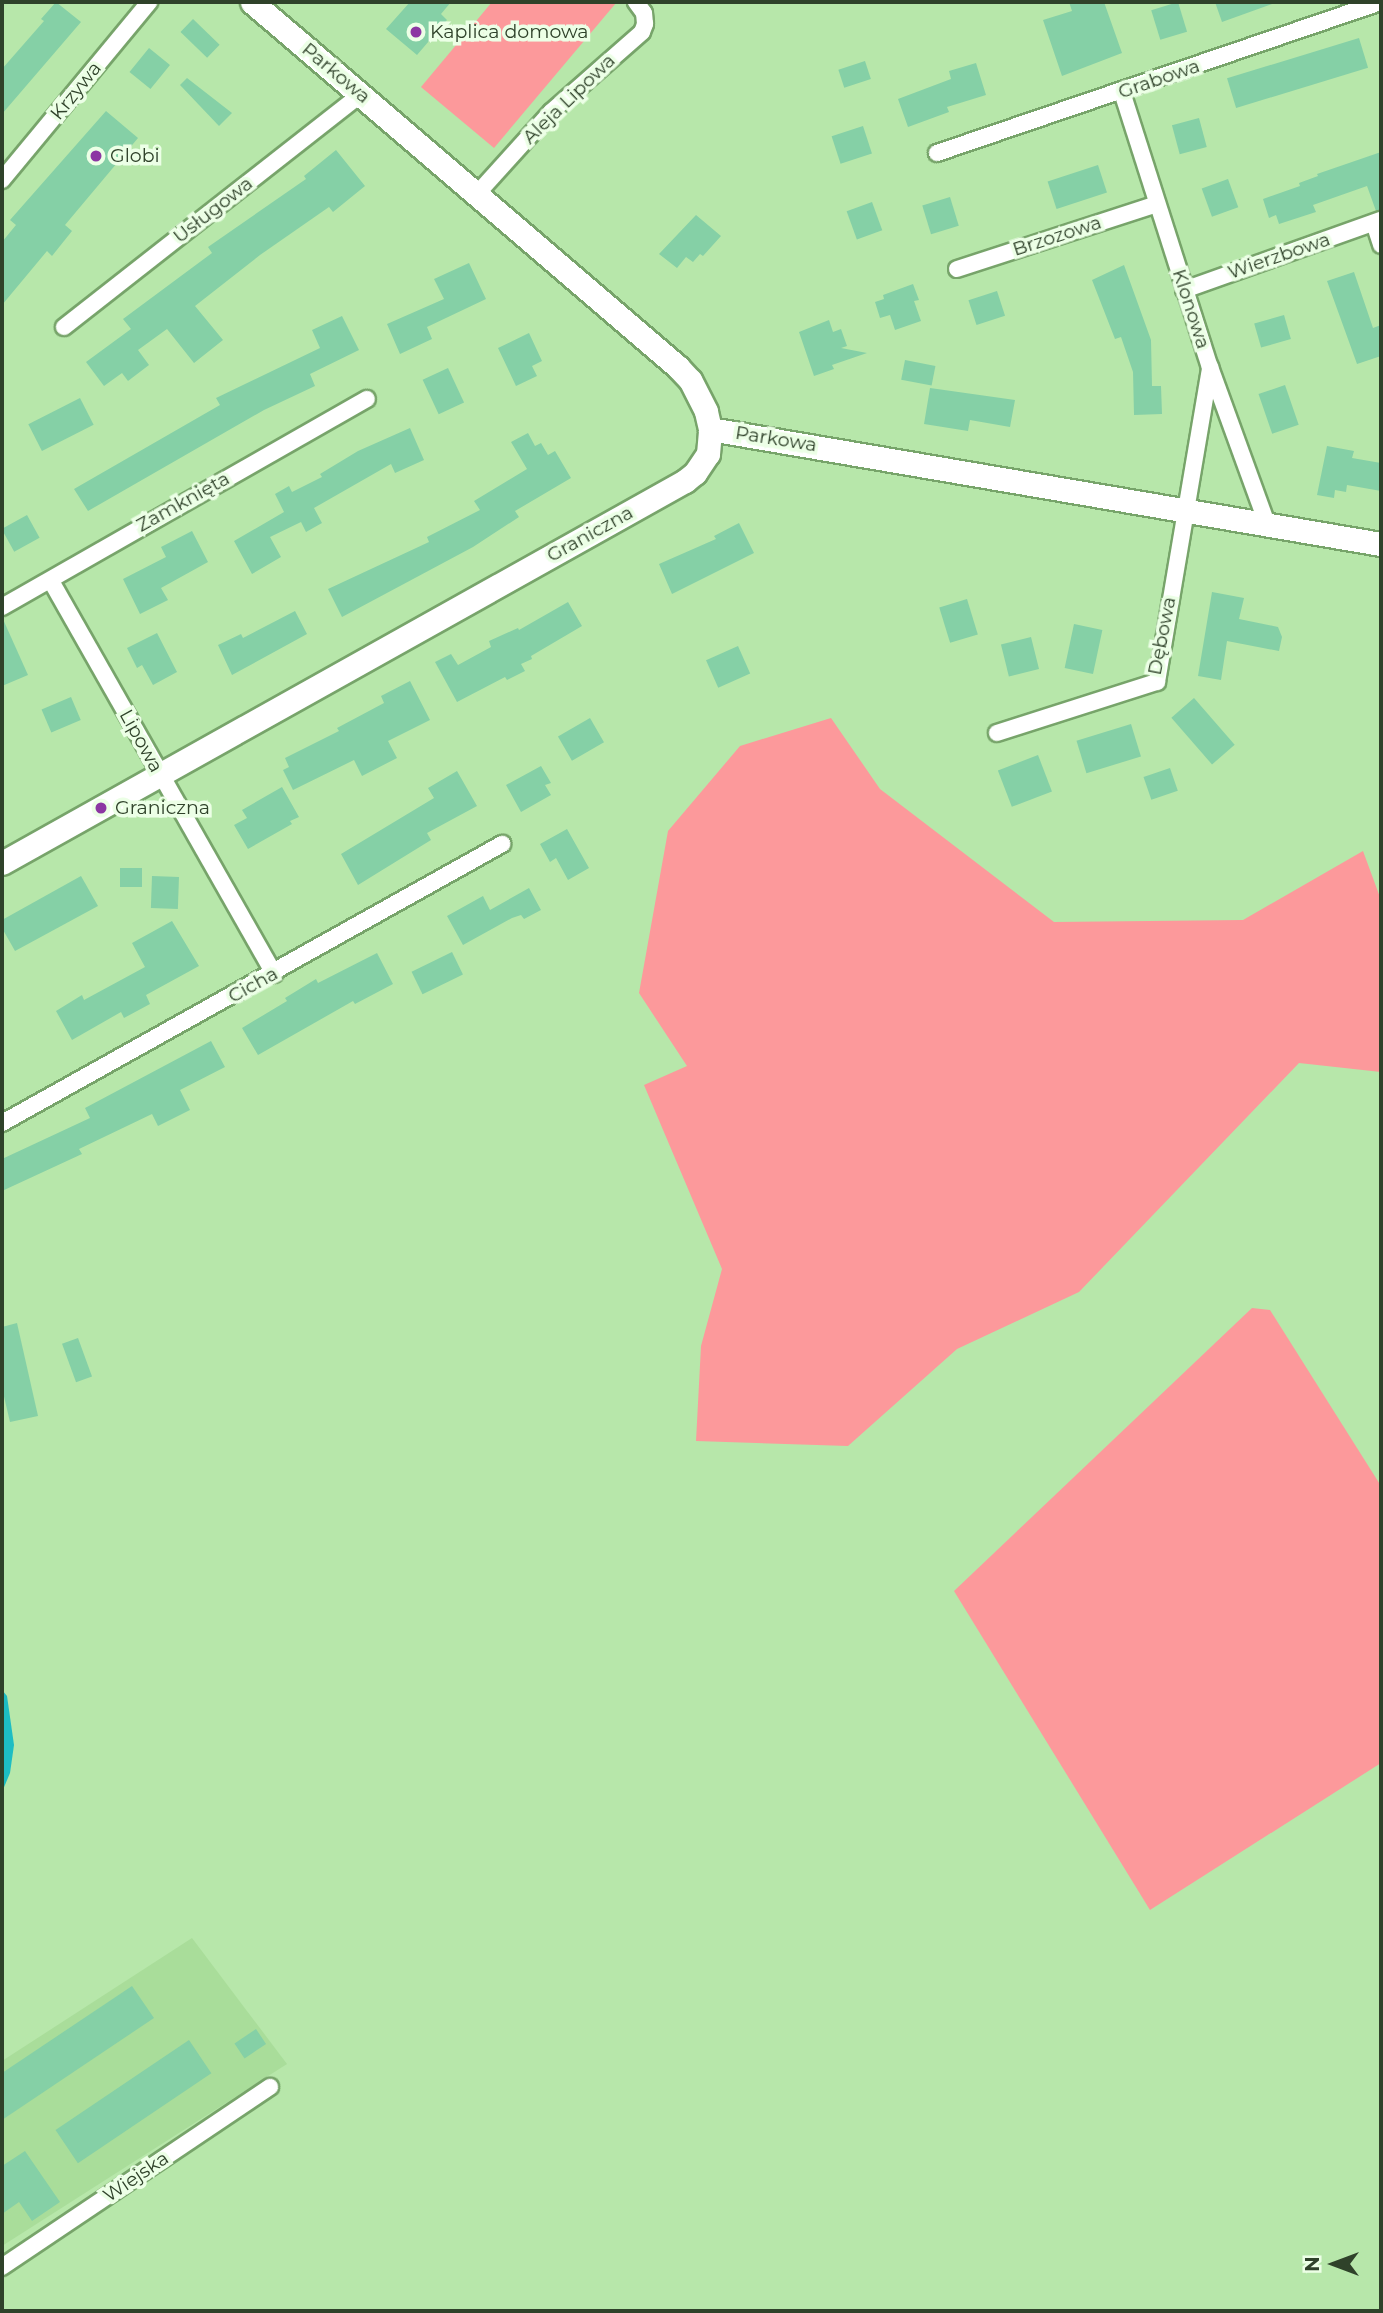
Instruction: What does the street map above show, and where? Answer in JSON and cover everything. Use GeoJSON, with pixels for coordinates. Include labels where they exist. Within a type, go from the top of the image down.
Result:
{"type":"FeatureCollection","features":[{"type":"Feature","properties":{"kind":"street","name":"Krzywa"},"geometry":{"type":"LineString","coordinates":[[2,180],[149,2]]}},
{"type":"Feature","properties":{"kind":"street","name":"Parkowa"},"geometry":{"type":"LineString","coordinates":[[253,2],[678,367],[699,395],[710,429],[1381,544]]}},
{"type":"Feature","properties":{"kind":"street","name":"Aleja Lipowa"},"geometry":{"type":"LineString","coordinates":[[477,194],[551,112],[642,32],[645,24],[644,13],[636,2]]}},
{"type":"Feature","properties":{"kind":"street","name":"Grabowa"},"geometry":{"type":"LineString","coordinates":[[937,153],[1381,2]]}},
{"type":"Feature","properties":{"kind":"street","name":"Klonowa"},"geometry":{"type":"LineString","coordinates":[[1122,92],[1184,290],[1267,524]]}},
{"type":"Feature","properties":{"kind":"street","name":"Usługowa"},"geometry":{"type":"LineString","coordinates":[[64,327],[361,94]]}},
{"type":"Feature","properties":{"kind":"street","name":"Brzozowa"},"geometry":{"type":"LineString","coordinates":[[957,269],[1157,204]]}},
{"type":"Feature","properties":{"kind":"street","name":"Wierzbowa"},"geometry":{"type":"LineString","coordinates":[[1184,290],[1378,221],[1381,245]]}},
{"type":"Feature","properties":{"kind":"street"},"geometry":{"type":"LineString","coordinates":[[1185,509],[1210,367]]}},
{"type":"Feature","properties":{"kind":"street","name":"Zamknięta"},"geometry":{"type":"LineString","coordinates":[[2,607],[367,399]]}},
{"type":"Feature","properties":{"kind":"street","name":"Graniczna"},"geometry":{"type":"LineString","coordinates":[[2,863],[685,481],[695,473],[708,454],[710,429]]}},
{"type":"Feature","properties":{"kind":"street","name":"Dębowa"},"geometry":{"type":"LineString","coordinates":[[997,733],[1157,682],[1185,509]]}},
{"type":"Feature","properties":{"kind":"street","name":"Lipowa"},"geometry":{"type":"LineString","coordinates":[[51,581],[274,974]]}},
{"type":"Feature","properties":{"kind":"street","name":"Cicha"},"geometry":{"type":"LineString","coordinates":[[2,1123],[274,974],[502,844]]}},
{"type":"Feature","properties":{"kind":"street","name":"Wiejska"},"geometry":{"type":"LineString","coordinates":[[2,2267],[270,2087]]}},
{"type":"Feature","properties":{"kind":"shaded area"},"geometry":{"type":"Polygon","coordinates":[[[492,2],[616,3],[494,148],[421,87],[492,2]]]}},
{"type":"Feature","properties":{"kind":"shaded area"},"geometry":{"type":"Polygon","coordinates":[[[831,718],[880,789],[1054,922],[1243,920],[1363,851],[1381,900],[1381,1072],[1299,1063],[1079,1292],[957,1349],[848,1446],[696,1441],[701,1346],[722,1269],[644,1085],[687,1066],[639,993],[668,831],[740,746],[831,718]]]}},
{"type":"Feature","properties":{"kind":"shaded area"},"geometry":{"type":"Polygon","coordinates":[[[1252,1308],[1270,1310],[1381,1486],[1381,1763],[1150,1910],[954,1591],[1252,1308]]]}},
{"type":"Feature","properties":{"kind":"shaded area"},"geometry":{"type":"Polygon","coordinates":[[[192,1938],[287,2064],[2,2246],[2,2061],[192,1938]]]}},
{"type":"Feature","properties":{"kind":"water"},"geometry":{"type":"Polygon","coordinates":[[[2,1690],[7,1696],[14,1745],[10,1773],[2,1792],[2,1690]]]}},
{"type":"Feature","properties":{"kind":"building"},"geometry":{"type":"Polygon","coordinates":[[[56,2],[81,22],[2,114],[2,69],[44,21],[41,19],[56,2]]]}},
{"type":"Feature","properties":{"kind":"building"},"geometry":{"type":"Polygon","coordinates":[[[410,2],[451,2],[441,14],[447,20],[417,55],[386,29],[410,2]]]}},
{"type":"Feature","properties":{"kind":"building"},"geometry":{"type":"Polygon","coordinates":[[[1069,2],[1104,2],[1122,53],[1062,76],[1043,20],[1072,11],[1069,2]]]}},
{"type":"Feature","properties":{"kind":"building"},"geometry":{"type":"Polygon","coordinates":[[[1178,2],[1187,32],[1160,40],[1151,10],[1178,2]]]}},
{"type":"Feature","properties":{"kind":"building"},"geometry":{"type":"Polygon","coordinates":[[[1215,2],[1272,2],[1272,4],[1222,22],[1215,2]]]}},
{"type":"Feature","properties":{"kind":"building"},"geometry":{"type":"Polygon","coordinates":[[[193,19],[220,45],[207,58],[180,32],[193,19]]]}},
{"type":"Feature","properties":{"kind":"building"},"geometry":{"type":"Polygon","coordinates":[[[1359,38],[1368,68],[1236,108],[1227,78],[1359,38]]]}},
{"type":"Feature","properties":{"kind":"building"},"geometry":{"type":"Polygon","coordinates":[[[149,48],[170,65],[150,89],[129,72],[149,48]]]}},
{"type":"Feature","properties":{"kind":"building"},"geometry":{"type":"Polygon","coordinates":[[[865,61],[871,79],[844,88],[838,70],[865,61]]]}},
{"type":"Feature","properties":{"kind":"building"},"geometry":{"type":"Polygon","coordinates":[[[976,63],[986,95],[947,107],[949,112],[908,127],[898,99],[951,79],[949,71],[976,63]]]}},
{"type":"Feature","properties":{"kind":"building"},"geometry":{"type":"Polygon","coordinates":[[[187,78],[232,113],[219,126],[180,85],[187,78]]]}},
{"type":"Feature","properties":{"kind":"building"},"geometry":{"type":"Polygon","coordinates":[[[106,111],[138,138],[65,225],[72,231],[52,256],[47,251],[2,305],[2,242],[16,225],[10,220],[106,111]]]}},
{"type":"Feature","properties":{"kind":"building"},"geometry":{"type":"Polygon","coordinates":[[[1199,118],[1207,147],[1180,154],[1172,125],[1199,118]]]}},
{"type":"Feature","properties":{"kind":"building"},"geometry":{"type":"Polygon","coordinates":[[[863,126],[872,154],[841,164],[832,136],[863,126]]]}},
{"type":"Feature","properties":{"kind":"building"},"geometry":{"type":"Polygon","coordinates":[[[336,150],[365,186],[333,212],[329,207],[260,255],[195,306],[223,340],[194,363],[167,329],[138,350],[149,365],[128,381],[122,373],[104,386],[86,362],[131,329],[123,319],[212,253],[208,247],[306,179],[304,176],[336,150]]]}},
{"type":"Feature","properties":{"kind":"building"},"geometry":{"type":"Polygon","coordinates":[[[1381,152],[1381,210],[1376,211],[1367,186],[1313,205],[1316,212],[1279,224],[1276,215],[1269,218],[1263,199],[1300,186],[1299,183],[1318,176],[1317,174],[1381,152]]]}},
{"type":"Feature","properties":{"kind":"building"},"geometry":{"type":"Polygon","coordinates":[[[1098,165],[1107,193],[1057,209],[1048,181],[1098,165]]]}},
{"type":"Feature","properties":{"kind":"building"},"geometry":{"type":"Polygon","coordinates":[[[1228,179],[1238,207],[1212,217],[1202,189],[1228,179]]]}},
{"type":"Feature","properties":{"kind":"building"},"geometry":{"type":"Polygon","coordinates":[[[950,197],[959,226],[931,234],[922,205],[950,197]]]}},
{"type":"Feature","properties":{"kind":"building"},"geometry":{"type":"Polygon","coordinates":[[[872,202],[882,230],[857,239],[847,211],[872,202]]]}},
{"type":"Feature","properties":{"kind":"building"},"geometry":{"type":"Polygon","coordinates":[[[696,215],[721,236],[703,256],[700,254],[693,262],[686,257],[677,268],[659,254],[696,215]]]}},
{"type":"Feature","properties":{"kind":"building"},"geometry":{"type":"Polygon","coordinates":[[[469,263],[486,299],[427,327],[432,339],[400,354],[387,324],[444,299],[434,279],[469,263]]]}},
{"type":"Feature","properties":{"kind":"building"},"geometry":{"type":"Polygon","coordinates":[[[1124,265],[1151,340],[1152,386],[1161,386],[1162,414],[1134,415],[1133,372],[1121,337],[1115,339],[1092,280],[1124,265]]]}},
{"type":"Feature","properties":{"kind":"building"},"geometry":{"type":"Polygon","coordinates":[[[1354,272],[1373,328],[1381,325],[1381,356],[1357,364],[1327,281],[1354,272]]]}},
{"type":"Feature","properties":{"kind":"building"},"geometry":{"type":"Polygon","coordinates":[[[913,284],[919,300],[914,301],[921,321],[895,330],[890,315],[880,318],[875,302],[884,299],[883,295],[913,284]]]}},
{"type":"Feature","properties":{"kind":"building"},"geometry":{"type":"Polygon","coordinates":[[[997,291],[1005,316],[977,325],[968,300],[997,291]]]}},
{"type":"Feature","properties":{"kind":"building"},"geometry":{"type":"Polygon","coordinates":[[[1284,315],[1291,339],[1261,348],[1254,324],[1284,315]]]}},
{"type":"Feature","properties":{"kind":"building"},"geometry":{"type":"Polygon","coordinates":[[[342,316],[359,350],[310,374],[315,386],[264,410],[88,511],[74,489],[220,405],[216,398],[320,348],[312,330],[342,316]]]}},
{"type":"Feature","properties":{"kind":"building"},"geometry":{"type":"Polygon","coordinates":[[[829,320],[833,332],[841,329],[847,346],[841,348],[867,353],[832,365],[834,369],[814,376],[799,332],[829,320]]]}},
{"type":"Feature","properties":{"kind":"building"},"geometry":{"type":"Polygon","coordinates":[[[529,333],[542,361],[532,366],[537,376],[516,386],[498,348],[529,333]]]}},
{"type":"Feature","properties":{"kind":"building"},"geometry":{"type":"Polygon","coordinates":[[[905,360],[935,366],[932,386],[901,380],[905,360]]]}},
{"type":"Feature","properties":{"kind":"building"},"geometry":{"type":"Polygon","coordinates":[[[448,368],[464,402],[439,414],[423,380],[448,368]]]}},
{"type":"Feature","properties":{"kind":"building"},"geometry":{"type":"Polygon","coordinates":[[[1285,385],[1299,425],[1272,434],[1259,394],[1285,385]]]}},
{"type":"Feature","properties":{"kind":"building"},"geometry":{"type":"Polygon","coordinates":[[[930,388],[1015,400],[1010,427],[970,420],[968,431],[924,424],[930,388]]]}},
{"type":"Feature","properties":{"kind":"building"},"geometry":{"type":"Polygon","coordinates":[[[80,398],[94,425],[42,451],[28,424],[80,398]]]}},
{"type":"Feature","properties":{"kind":"building"},"geometry":{"type":"Polygon","coordinates":[[[410,428],[424,460],[395,473],[391,464],[314,508],[322,523],[306,532],[301,522],[270,537],[281,557],[252,574],[234,541],[284,512],[275,494],[289,486],[292,492],[322,477],[320,474],[358,451],[410,428]]]}},
{"type":"Feature","properties":{"kind":"building"},"geometry":{"type":"Polygon","coordinates":[[[528,433],[535,446],[541,443],[548,455],[555,451],[571,478],[515,511],[519,517],[473,547],[342,617],[328,589],[429,542],[427,537],[480,510],[474,501],[527,469],[511,442],[528,433]]]}},
{"type":"Feature","properties":{"kind":"building"},"geometry":{"type":"Polygon","coordinates":[[[1327,446],[1354,451],[1352,458],[1381,463],[1381,491],[1347,485],[1346,492],[1335,490],[1334,498],[1317,495],[1327,446]]]}},
{"type":"Feature","properties":{"kind":"building"},"geometry":{"type":"Polygon","coordinates":[[[27,515],[40,538],[14,552],[2,529],[27,515]]]}},
{"type":"Feature","properties":{"kind":"building"},"geometry":{"type":"Polygon","coordinates":[[[739,523],[754,553],[672,594],[659,564],[716,539],[714,536],[739,523]]]}},
{"type":"Feature","properties":{"kind":"building"},"geometry":{"type":"Polygon","coordinates":[[[192,531],[208,562],[161,588],[168,600],[140,614],[123,579],[166,557],[161,547],[192,531]]]}},
{"type":"Feature","properties":{"kind":"building"},"geometry":{"type":"Polygon","coordinates":[[[1212,592],[1244,598],[1239,619],[1278,627],[1282,637],[1279,651],[1227,641],[1221,680],[1198,676],[1212,592]]]}},
{"type":"Feature","properties":{"kind":"building"},"geometry":{"type":"Polygon","coordinates":[[[967,599],[978,634],[950,643],[939,607],[967,599]]]}},
{"type":"Feature","properties":{"kind":"building"},"geometry":{"type":"Polygon","coordinates":[[[568,602],[582,626],[531,656],[532,659],[521,664],[525,671],[507,680],[505,677],[457,702],[435,662],[451,654],[458,665],[491,647],[489,641],[518,628],[519,630],[568,602]]]}},
{"type":"Feature","properties":{"kind":"building"},"geometry":{"type":"Polygon","coordinates":[[[295,611],[307,634],[232,675],[218,645],[241,634],[243,638],[295,611]]]}},
{"type":"Feature","properties":{"kind":"building"},"geometry":{"type":"Polygon","coordinates":[[[2,617],[28,675],[2,686],[2,617]]]}},
{"type":"Feature","properties":{"kind":"building"},"geometry":{"type":"Polygon","coordinates":[[[1074,624],[1102,630],[1093,674],[1065,668],[1074,624]]]}},
{"type":"Feature","properties":{"kind":"building"},"geometry":{"type":"Polygon","coordinates":[[[157,633],[177,672],[153,685],[142,665],[137,668],[127,648],[157,633]]]}},
{"type":"Feature","properties":{"kind":"building"},"geometry":{"type":"Polygon","coordinates":[[[1031,637],[1039,669],[1009,677],[1001,644],[1031,637]]]}},
{"type":"Feature","properties":{"kind":"building"},"geometry":{"type":"Polygon","coordinates":[[[738,646],[750,673],[718,688],[706,660],[738,646]]]}},
{"type":"Feature","properties":{"kind":"building"},"geometry":{"type":"Polygon","coordinates":[[[410,681],[430,720],[388,741],[397,758],[362,776],[354,760],[293,790],[283,770],[289,767],[285,758],[339,731],[337,728],[384,703],[381,696],[410,681]]]}},
{"type":"Feature","properties":{"kind":"building"},"geometry":{"type":"Polygon","coordinates":[[[71,697],[81,720],[51,733],[42,710],[71,697]]]}},
{"type":"Feature","properties":{"kind":"building"},"geometry":{"type":"Polygon","coordinates":[[[1194,698],[1235,745],[1212,764],[1171,718],[1194,698]]]}},
{"type":"Feature","properties":{"kind":"building"},"geometry":{"type":"Polygon","coordinates":[[[590,718],[604,742],[572,761],[558,736],[590,718]]]}},
{"type":"Feature","properties":{"kind":"building"},"geometry":{"type":"Polygon","coordinates":[[[1131,724],[1141,757],[1086,773],[1076,741],[1131,724]]]}},
{"type":"Feature","properties":{"kind":"building"},"geometry":{"type":"Polygon","coordinates":[[[1038,755],[1052,791],[1012,807],[998,770],[1038,755]]]}},
{"type":"Feature","properties":{"kind":"building"},"geometry":{"type":"Polygon","coordinates":[[[541,766],[551,783],[545,785],[551,795],[521,812],[506,785],[541,766]]]}},
{"type":"Feature","properties":{"kind":"building"},"geometry":{"type":"Polygon","coordinates":[[[1170,768],[1178,791],[1151,800],[1144,777],[1170,768]]]}},
{"type":"Feature","properties":{"kind":"building"},"geometry":{"type":"Polygon","coordinates":[[[457,771],[477,806],[427,833],[431,840],[358,885],[341,854],[434,798],[428,788],[457,771]]]}},
{"type":"Feature","properties":{"kind":"building"},"geometry":{"type":"Polygon","coordinates":[[[282,787],[299,817],[290,821],[292,824],[248,849],[234,825],[247,818],[242,810],[282,787]]]}},
{"type":"Feature","properties":{"kind":"building"},"geometry":{"type":"Polygon","coordinates":[[[567,829],[589,868],[568,880],[556,858],[550,862],[540,844],[567,829]]]}},
{"type":"Feature","properties":{"kind":"building"},"geometry":{"type":"Polygon","coordinates":[[[120,868],[142,868],[142,887],[120,887],[120,868]]]}},
{"type":"Feature","properties":{"kind":"building"},"geometry":{"type":"Polygon","coordinates":[[[81,876],[98,906],[15,951],[2,928],[2,920],[81,876]]]}},
{"type":"Feature","properties":{"kind":"building"},"geometry":{"type":"Polygon","coordinates":[[[152,876],[179,877],[178,909],[151,908],[152,876]]]}},
{"type":"Feature","properties":{"kind":"building"},"geometry":{"type":"Polygon","coordinates":[[[529,888],[541,910],[524,919],[521,915],[512,918],[463,945],[447,916],[483,896],[490,910],[529,888]]]}},
{"type":"Feature","properties":{"kind":"building"},"geometry":{"type":"Polygon","coordinates":[[[172,921],[199,966],[146,995],[150,1004],[124,1018],[121,1012],[72,1040],[56,1011],[82,995],[84,1000],[145,967],[132,943],[172,921]]]}},
{"type":"Feature","properties":{"kind":"building"},"geometry":{"type":"Polygon","coordinates":[[[452,952],[463,974],[423,994],[412,972],[452,952]]]}},
{"type":"Feature","properties":{"kind":"building"},"geometry":{"type":"Polygon","coordinates":[[[377,953],[393,984],[355,1004],[353,1001],[258,1055],[242,1028],[287,1001],[285,998],[316,979],[318,983],[377,953]]]}},
{"type":"Feature","properties":{"kind":"building"},"geometry":{"type":"Polygon","coordinates":[[[211,1041],[225,1067],[180,1090],[190,1110],[158,1126],[152,1114],[79,1149],[82,1154],[2,1191],[2,1159],[90,1118],[85,1108],[211,1041]]]}},
{"type":"Feature","properties":{"kind":"building"},"geometry":{"type":"Polygon","coordinates":[[[17,1323],[38,1416],[10,1422],[2,1388],[2,1327],[17,1323]]]}},
{"type":"Feature","properties":{"kind":"building"},"geometry":{"type":"Polygon","coordinates":[[[78,1338],[92,1377],[76,1382],[62,1344],[78,1338]]]}},
{"type":"Feature","properties":{"kind":"building"},"geometry":{"type":"Polygon","coordinates":[[[132,1986],[154,2018],[2,2120],[2,2073],[132,1986]]]}},
{"type":"Feature","properties":{"kind":"building"},"geometry":{"type":"Polygon","coordinates":[[[256,2029],[266,2044],[245,2058],[234,2044],[256,2029]]]}},
{"type":"Feature","properties":{"kind":"building"},"geometry":{"type":"Polygon","coordinates":[[[189,2040],[211,2073],[78,2163],[56,2130],[189,2040]]]}},
{"type":"Feature","properties":{"kind":"building"},"geometry":{"type":"Polygon","coordinates":[[[25,2151],[60,2202],[32,2221],[19,2202],[2,2214],[2,2166],[25,2151]]]}},
{"type":"Feature","properties":{"kind":"place","name":"Kaplica domowa"},"geometry":{"type":"Point","coordinates":[416,32]}},
{"type":"Feature","properties":{"kind":"place","name":"Globi"},"geometry":{"type":"Point","coordinates":[96,156]}},
{"type":"Feature","properties":{"kind":"place","name":"Graniczna"},"geometry":{"type":"Point","coordinates":[101,808]}}]}
